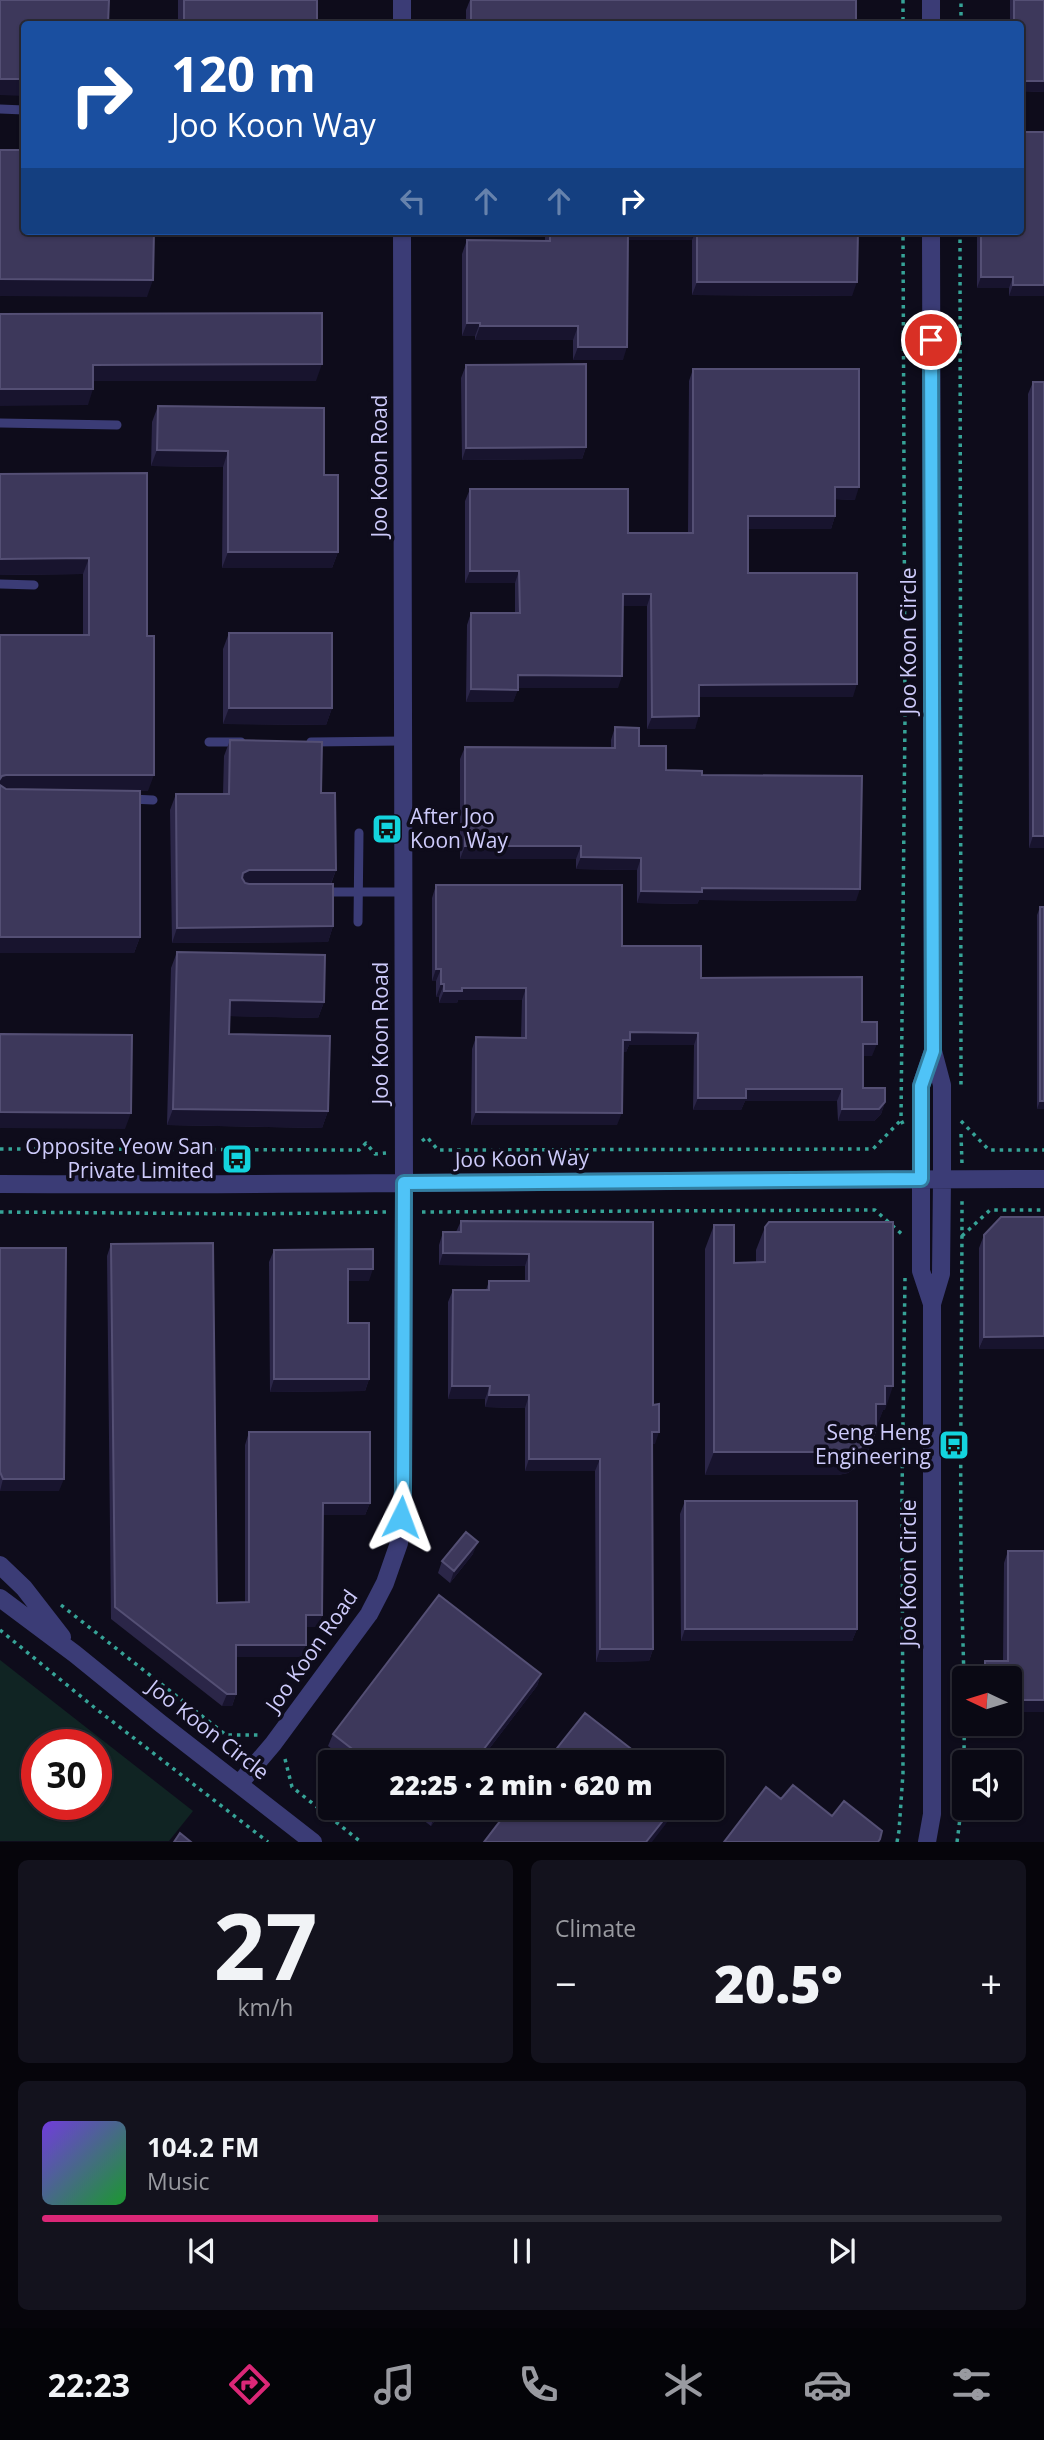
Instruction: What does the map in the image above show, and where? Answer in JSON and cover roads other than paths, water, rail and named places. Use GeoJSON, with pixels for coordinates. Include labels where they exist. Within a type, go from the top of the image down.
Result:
{"type":"FeatureCollection","features":[{"type":"Feature","properties":{"kind":"street"},"geometry":{"type":"LineString","coordinates":[[402,0],[402,21]]}},
{"type":"Feature","properties":{"kind":"street"},"geometry":{"type":"LineString","coordinates":[[931,0],[931,21]]}},
{"type":"Feature","properties":{"kind":"street","name":"Joo Koon Road"},"geometry":{"type":"LineString","coordinates":[[239,1784],[273,1744],[369,1614],[385,1583],[399,1543],[403,1491],[404,1212],[402,235]]}},
{"type":"Feature","properties":{"kind":"street","name":"Joo Koon Circle"},"geometry":{"type":"LineString","coordinates":[[927,1842],[932,1814],[932,1304],[941,1274],[942,1179],[942,1085],[933,1051],[931,235]]}},
{"type":"Feature","properties":{"kind":"street","name":"Joo Koon Circle"},"geometry":{"type":"LineString","coordinates":[[932,1304],[921,1271],[921,1086],[933,1051]]}},
{"type":"Feature","properties":{"kind":"street","name":"Joo Koon Way"},"geometry":{"type":"LineString","coordinates":[[0,1184],[1044,1179]]}},
{"type":"Feature","properties":{"kind":"street","name":"Joo Koon Circle"},"geometry":{"type":"LineString","coordinates":[[0,1566],[24,1588],[75,1654]]}},
{"type":"Feature","properties":{"kind":"street","name":"Joo Koon Circle"},"geometry":{"type":"LineString","coordinates":[[0,1598],[313,1842]]}},
{"type":"Feature","properties":{"kind":"lane"},"geometry":{"type":"LineString","coordinates":[[0,109],[21,110]]}},
{"type":"Feature","properties":{"kind":"lane"},"geometry":{"type":"LineString","coordinates":[[0,423],[117,425]]}},
{"type":"Feature","properties":{"kind":"lane"},"geometry":{"type":"LineString","coordinates":[[0,584],[34,585]]}},
{"type":"Feature","properties":{"kind":"lane"},"geometry":{"type":"LineString","coordinates":[[299,742],[403,741]]}},
{"type":"Feature","properties":{"kind":"lane"},"geometry":{"type":"LineString","coordinates":[[209,743],[247,742]]}},
{"type":"Feature","properties":{"kind":"lane"},"geometry":{"type":"LineString","coordinates":[[125,799],[153,800]]}},
{"type":"Feature","properties":{"kind":"lane"},"geometry":{"type":"LineString","coordinates":[[358,922],[359,834]]}},
{"type":"Feature","properties":{"kind":"lane"},"geometry":{"type":"LineString","coordinates":[[307,892],[404,892]]}},
{"type":"Feature","properties":{"kind":"place","name":"After Joo Koon Way"},"geometry":{"type":"Point","coordinates":[387,829]}},
{"type":"Feature","properties":{"kind":"place","name":"Opposite Yeow San Private Limited"},"geometry":{"type":"Point","coordinates":[237,1159]}},
{"type":"Feature","properties":{"kind":"place","name":"Seng Heng Engineering"},"geometry":{"type":"Point","coordinates":[954,1445]}}]}
